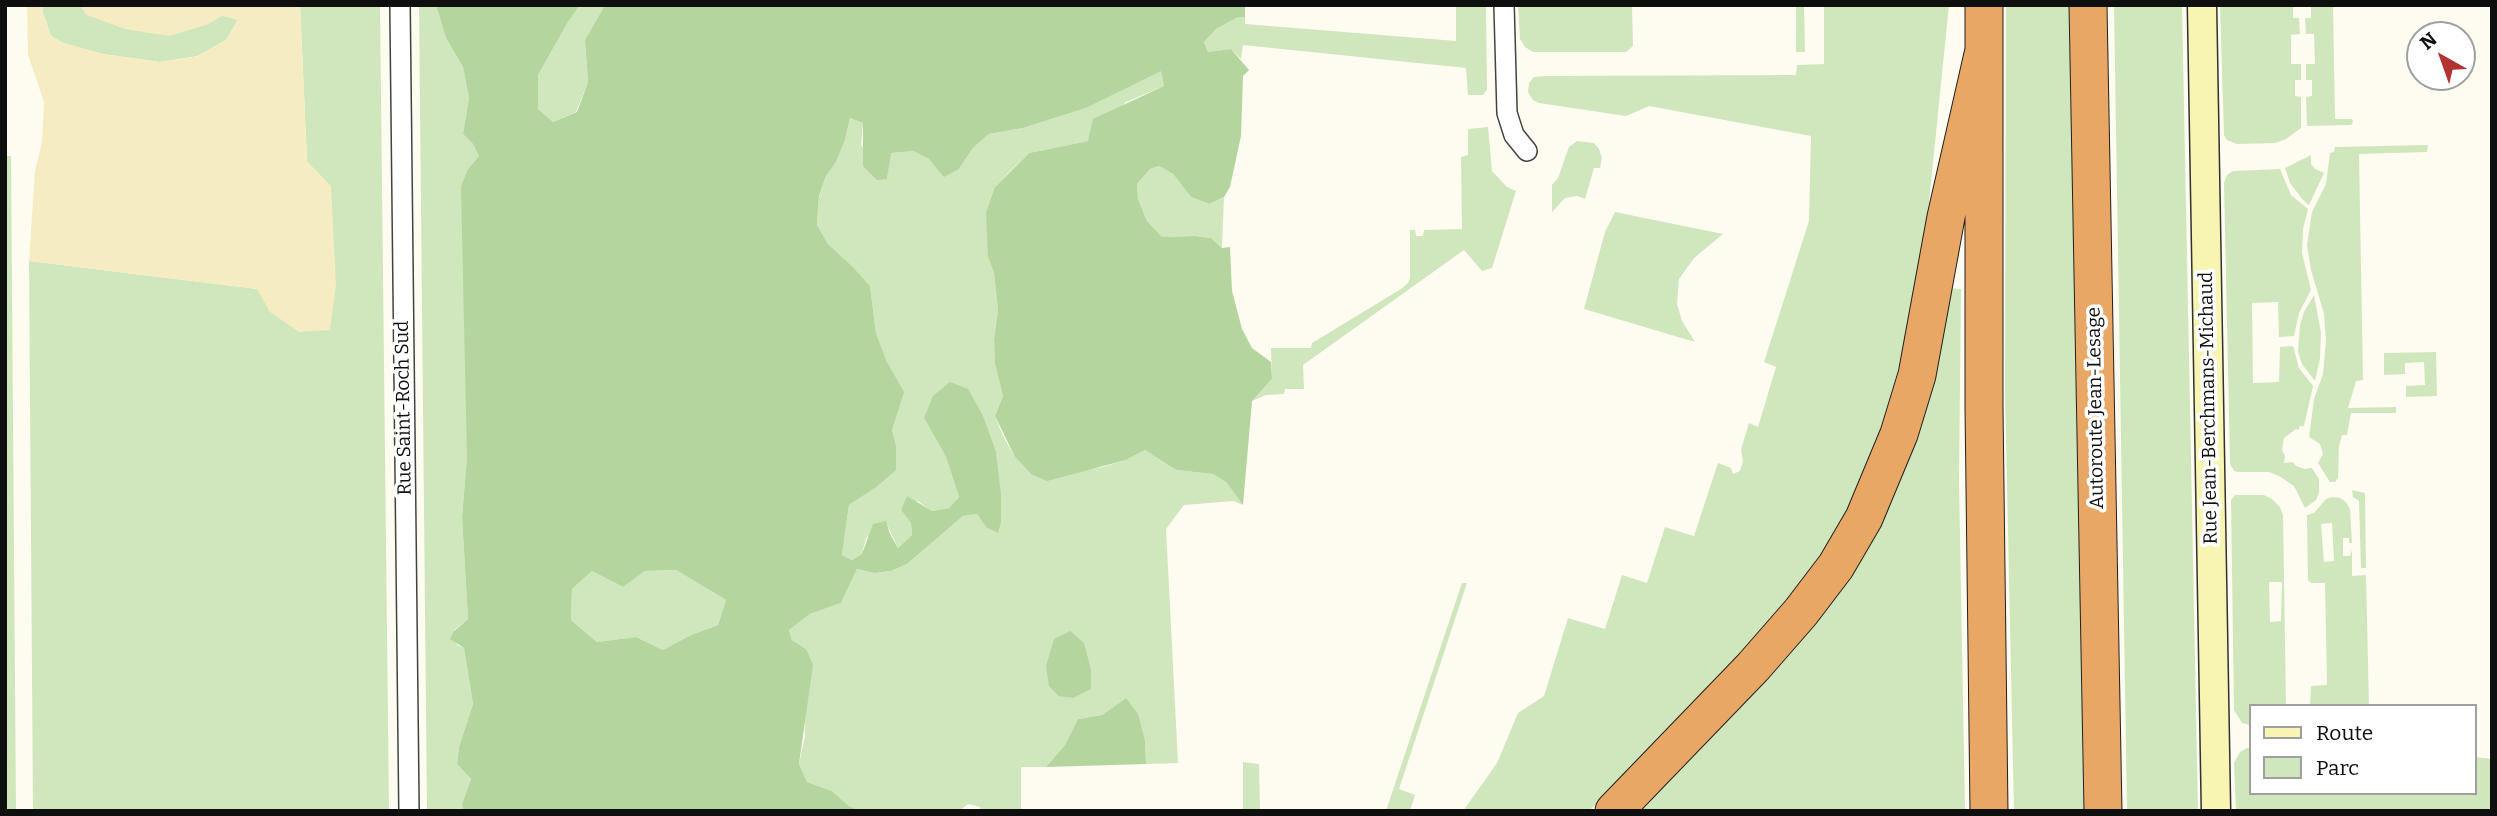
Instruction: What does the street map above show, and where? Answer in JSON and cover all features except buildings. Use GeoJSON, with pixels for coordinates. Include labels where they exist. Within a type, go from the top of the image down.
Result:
{"type":"FeatureCollection","features":[{"type":"Feature","properties":{"kind":"highway"},"geometry":{"type":"LineString","coordinates":[[1984,5],[1984,407],[1989,811]]}},
{"type":"Feature","properties":{"kind":"highway","name":"Autoroute Jean-Lesage"},"geometry":{"type":"LineString","coordinates":[[2088,5],[2103,811]]}},
{"type":"Feature","properties":{"kind":"highway"},"geometry":{"type":"LineString","coordinates":[[1614,811],[1795,620],[1836,566],[1864,518],[1899,434],[1916,375],[1946,217],[1984,50]]}},
{"type":"Feature","properties":{"kind":"street","name":"Rue Saint-Roch Sud"},"geometry":{"type":"LineString","coordinates":[[400,5],[409,811]]}},
{"type":"Feature","properties":{"kind":"street"},"geometry":{"type":"LineString","coordinates":[[1504,5],[1507,113],[1514,135],[1527,151]]}},
{"type":"Feature","properties":{"kind":"street","name":"Rue Jean-Berchmans-Michaud"},"geometry":{"type":"LineString","coordinates":[[2202,5],[2216,811]]}},
{"type":"Feature","properties":{"kind":"green space"},"geometry":{"type":"Polygon","coordinates":[[[43,5],[80,5],[87,15],[206,25],[222,15],[238,20],[226,40],[198,56],[160,62],[103,54],[63,43],[51,36],[43,5]]]}},
{"type":"Feature","properties":{"kind":"green space"},"geometry":{"type":"Polygon","coordinates":[[[300,5],[380,5],[389,811],[33,811],[29,261],[258,289],[270,312],[307,161],[300,5]]]}},
{"type":"Feature","properties":{"kind":"green space"},"geometry":{"type":"Polygon","coordinates":[[[419,5],[436,5],[446,38],[463,67],[469,98],[463,134],[473,144],[479,156],[468,169],[467,457],[462,517],[468,619],[454,630],[457,645],[464,648],[473,704],[459,747],[457,764],[471,779],[462,804],[463,811],[427,811],[419,5]]]}},
{"type":"Feature","properties":{"kind":"green space"},"geometry":{"type":"Polygon","coordinates":[[[436,5],[580,5],[538,75],[538,109],[553,122],[577,112],[588,82],[585,40],[605,5],[1245,5],[1245,17],[1238,17],[1216,29],[1204,42],[1208,52],[1231,49],[1249,70],[1243,76],[1241,136],[1230,187],[1224,197],[1209,204],[1191,197],[1173,174],[1159,166],[1150,169],[1137,184],[1138,199],[1147,221],[1162,237],[1211,238],[1222,248],[1230,247],[1232,291],[1242,329],[1252,348],[1271,362],[1272,379],[1252,401],[1243,505],[1226,482],[1213,474],[1176,470],[1145,450],[1126,460],[1047,481],[1031,474],[1015,457],[995,416],[1003,396],[995,364],[994,339],[998,310],[994,273],[988,257],[986,213],[995,187],[1029,153],[1088,141],[1093,119],[1164,86],[1161,71],[1086,108],[1023,128],[989,134],[973,148],[959,169],[944,177],[929,159],[913,151],[891,153],[887,179],[877,180],[863,166],[863,123],[850,118],[845,140],[819,196],[817,225],[828,244],[870,286],[876,333],[887,362],[904,392],[892,430],[896,445],[896,470],[849,505],[842,555],[852,560],[862,554],[873,524],[886,521],[898,548],[912,535],[911,523],[901,510],[907,496],[932,511],[949,508],[959,497],[946,457],[924,418],[933,396],[950,382],[968,389],[983,416],[996,452],[1001,495],[1001,522],[998,533],[986,527],[977,514],[963,516],[907,564],[891,571],[874,573],[857,569],[841,603],[810,614],[789,630],[792,640],[806,649],[813,665],[799,764],[807,782],[832,791],[849,806],[861,811],[463,811],[462,804],[471,779],[457,764],[459,747],[473,704],[464,648],[450,639],[454,631],[468,619],[462,517],[467,457],[461,187],[468,169],[479,156],[473,144],[463,134],[469,98],[463,67],[446,38],[436,5]],[[676,570],[645,571],[623,587],[592,571],[572,589],[571,620],[597,642],[636,637],[663,650],[718,625],[726,600],[676,570]]]}},
{"type":"Feature","properties":{"kind":"green space"},"geometry":{"type":"Polygon","coordinates":[[[580,5],[605,5],[585,40],[588,82],[576,112],[553,122],[538,109],[538,75],[580,5]]]}},
{"type":"Feature","properties":{"kind":"green space"},"geometry":{"type":"Polygon","coordinates":[[[1456,5],[1486,5],[1487,90],[1483,95],[1468,95],[1466,68],[1243,45],[1241,59],[1231,49],[1208,52],[1204,42],[1216,29],[1238,17],[1245,17],[1245,24],[1456,41],[1456,5]]]}},
{"type":"Feature","properties":{"kind":"green space"},"geometry":{"type":"Polygon","coordinates":[[[1518,5],[1632,5],[1633,46],[1626,52],[1533,52],[1525,47],[1520,39],[1518,5]]]}},
{"type":"Feature","properties":{"kind":"green space"},"geometry":{"type":"Polygon","coordinates":[[[1796,5],[1804,5],[1805,52],[1796,52],[1796,5]]]}},
{"type":"Feature","properties":{"kind":"green space"},"geometry":{"type":"Polygon","coordinates":[[[1824,5],[1949,5],[1927,222],[1903,353],[1872,457],[1851,505],[1822,556],[1793,599],[1738,661],[1589,811],[1463,811],[1497,763],[1518,713],[1544,696],[1568,618],[1605,629],[1622,575],[1647,583],[1665,527],[1694,536],[1718,463],[1731,468],[1733,474],[1740,471],[1743,461],[1741,450],[1749,423],[1758,427],[1776,367],[1764,362],[1809,221],[1811,136],[1649,106],[1626,116],[1539,103],[1533,100],[1528,92],[1529,83],[1534,77],[1546,76],[1796,75],[1797,65],[1824,64],[1824,5]]]}},
{"type":"Feature","properties":{"kind":"green space"},"geometry":{"type":"Polygon","coordinates":[[[2006,5],[2069,5],[2084,811],[2014,811],[2005,391],[2006,5]]]}},
{"type":"Feature","properties":{"kind":"green space"},"geometry":{"type":"Polygon","coordinates":[[[2114,5],[2182,5],[2198,811],[2127,811],[2114,5]]]}},
{"type":"Feature","properties":{"kind":"green space"},"geometry":{"type":"Polygon","coordinates":[[[2220,5],[2293,5],[2293,18],[2299,18],[2300,34],[2291,35],[2291,64],[2301,64],[2301,80],[2295,80],[2295,96],[2301,97],[2301,128],[2286,139],[2276,143],[2237,144],[2227,140],[2224,135],[2220,5]]]}},
{"type":"Feature","properties":{"kind":"green space"},"geometry":{"type":"Polygon","coordinates":[[[2311,5],[2333,5],[2335,119],[2352,119],[2351,125],[2307,126],[2306,97],[2312,96],[2312,80],[2306,80],[2306,64],[2315,64],[2314,34],[2306,34],[2305,18],[2311,18],[2311,5]]]}},
{"type":"Feature","properties":{"kind":"green space"},"geometry":{"type":"Polygon","coordinates":[[[1161,70],[1164,86],[1126,102],[1088,141],[1029,153],[995,187],[988,257],[994,273],[998,310],[994,339],[995,364],[1003,396],[995,416],[1015,457],[1031,474],[1075,472],[1103,467],[1126,460],[1145,450],[1176,470],[1213,474],[1226,482],[1243,505],[1234,501],[1184,505],[1166,529],[1178,763],[1146,764],[1145,741],[1126,698],[1102,715],[1078,719],[1065,745],[1046,767],[1021,767],[1021,811],[981,811],[980,807],[968,804],[959,811],[861,811],[849,806],[832,791],[807,782],[799,764],[805,736],[806,649],[792,640],[789,630],[810,614],[841,603],[857,569],[874,573],[891,571],[907,564],[963,516],[977,514],[986,527],[1001,521],[996,452],[924,418],[946,457],[959,497],[949,508],[931,511],[918,501],[901,510],[911,523],[912,535],[898,548],[886,522],[866,538],[862,554],[852,560],[842,555],[849,505],[875,488],[896,445],[892,430],[903,392],[876,333],[870,286],[828,244],[817,225],[819,197],[826,176],[836,162],[850,118],[863,123],[861,145],[887,179],[890,153],[913,151],[959,169],[973,148],[989,134],[1023,128],[1086,108],[1161,70]]]}},
{"type":"Feature","properties":{"kind":"green space"},"geometry":{"type":"Polygon","coordinates":[[[1488,127],[1492,171],[1507,187],[1516,191],[1492,268],[1482,271],[1464,250],[1303,365],[1304,389],[1285,389],[1284,394],[1266,395],[1252,401],[1272,379],[1271,348],[1311,348],[1312,343],[1408,283],[1410,230],[1415,230],[1416,236],[1423,236],[1424,230],[1462,229],[1461,157],[1468,155],[1468,129],[1488,127]]]}},
{"type":"Feature","properties":{"kind":"green space"},"geometry":{"type":"Polygon","coordinates":[[[1577,141],[1594,143],[1602,158],[1600,168],[1594,168],[1585,199],[1577,196],[1565,198],[1552,212],[1552,185],[1558,178],[1569,147],[1577,141]]]}},
{"type":"Feature","properties":{"kind":"green space"},"geometry":{"type":"Polygon","coordinates":[[[2428,145],[2427,152],[2359,154],[2363,380],[2356,381],[2348,408],[2396,407],[2396,413],[2351,413],[2347,435],[2342,435],[2339,447],[2338,478],[2335,482],[2330,482],[2318,463],[2323,454],[2320,444],[2309,437],[2314,399],[2323,374],[2326,340],[2324,314],[2307,245],[2312,212],[2326,184],[2330,153],[2334,152],[2335,147],[2428,145]]]}},
{"type":"Feature","properties":{"kind":"green space"},"geometry":{"type":"Polygon","coordinates":[[[2311,155],[2311,164],[2324,173],[2309,205],[2290,183],[2285,168],[2311,155]]]}},
{"type":"Feature","properties":{"kind":"green space"},"geometry":{"type":"Polygon","coordinates":[[[5,156],[11,156],[16,811],[5,811],[5,156]]]}},
{"type":"Feature","properties":{"kind":"green space"},"geometry":{"type":"Polygon","coordinates":[[[1159,166],[1173,174],[1191,197],[1209,204],[1224,197],[1222,248],[1211,238],[1162,237],[1147,221],[1138,199],[1137,184],[1150,169],[1159,166]]]}},
{"type":"Feature","properties":{"kind":"green space"},"geometry":{"type":"Polygon","coordinates":[[[2280,169],[2291,195],[2308,209],[2303,229],[2302,253],[2311,290],[2299,313],[2294,336],[2279,337],[2278,302],[2252,303],[2253,383],[2279,382],[2280,347],[2293,346],[2299,368],[2313,386],[2304,426],[2284,438],[2282,450],[2284,463],[2293,462],[2305,469],[2312,468],[2319,479],[2316,500],[2305,508],[2294,486],[2279,476],[2269,472],[2238,472],[2234,471],[2230,464],[2224,183],[2227,175],[2233,171],[2280,169]]]}},
{"type":"Feature","properties":{"kind":"green space"},"geometry":{"type":"Polygon","coordinates":[[[1615,212],[1723,234],[1694,258],[1679,279],[1677,304],[1682,321],[1695,342],[1584,309],[1605,232],[1615,212]]]}},
{"type":"Feature","properties":{"kind":"green space"},"geometry":{"type":"Polygon","coordinates":[[[1944,288],[1961,289],[1959,480],[1965,811],[1634,811],[1807,631],[1944,288]]]}},
{"type":"Feature","properties":{"kind":"green space"},"geometry":{"type":"Polygon","coordinates":[[[2314,295],[2321,333],[2320,358],[2315,381],[2302,364],[2298,352],[2300,325],[2314,295]]]}},
{"type":"Feature","properties":{"kind":"green space"},"geometry":{"type":"Polygon","coordinates":[[[2436,352],[2437,396],[2406,397],[2406,386],[2425,385],[2424,362],[2405,363],[2405,374],[2384,375],[2384,353],[2436,352]]]}},
{"type":"Feature","properties":{"kind":"green space"},"geometry":{"type":"Polygon","coordinates":[[[2352,490],[2365,493],[2366,568],[2361,568],[2359,501],[2353,497],[2352,490]]]}},
{"type":"Feature","properties":{"kind":"green space"},"geometry":{"type":"Polygon","coordinates":[[[2235,495],[2264,495],[2280,507],[2283,515],[2286,704],[2248,704],[2248,724],[2242,723],[2234,710],[2231,500],[2235,495]],[[2269,582],[2270,622],[2281,621],[2282,582],[2269,582]]]}},
{"type":"Feature","properties":{"kind":"green space"},"geometry":{"type":"Polygon","coordinates":[[[2332,497],[2346,502],[2350,509],[2352,543],[2349,543],[2349,538],[2343,538],[2343,556],[2350,556],[2352,550],[2352,576],[2366,575],[2369,704],[2310,704],[2311,686],[2327,685],[2325,583],[2311,583],[2308,580],[2307,515],[2314,513],[2326,499],[2332,497]],[[2332,523],[2321,524],[2324,562],[2334,561],[2332,523]]]}},
{"type":"Feature","properties":{"kind":"green space"},"geometry":{"type":"Polygon","coordinates":[[[676,570],[726,600],[718,625],[663,650],[636,637],[597,642],[571,620],[572,589],[592,571],[623,587],[645,571],[676,570]]]}},
{"type":"Feature","properties":{"kind":"green space"},"geometry":{"type":"Polygon","coordinates":[[[1462,583],[1467,583],[1399,789],[1415,795],[1410,811],[1386,811],[1462,583]]]}},
{"type":"Feature","properties":{"kind":"green space"},"geometry":{"type":"Polygon","coordinates":[[[1070,631],[1084,643],[1091,670],[1091,689],[1073,698],[1059,696],[1049,686],[1046,666],[1054,639],[1070,631]]]}},
{"type":"Feature","properties":{"kind":"green space"},"geometry":{"type":"Polygon","coordinates":[[[1126,698],[1138,714],[1145,741],[1146,764],[1046,767],[1065,745],[1078,719],[1102,715],[1126,698]]]}},
{"type":"Feature","properties":{"kind":"green space"},"geometry":{"type":"Polygon","coordinates":[[[2248,748],[2248,795],[2476,795],[2476,757],[2492,759],[2492,811],[2236,811],[2234,763],[2240,752],[2248,748]]]}},
{"type":"Feature","properties":{"kind":"green space"},"geometry":{"type":"Polygon","coordinates":[[[1243,762],[1259,764],[1260,811],[1243,811],[1243,762]]]}},
{"type":"Feature","properties":{"kind":"sand"},"geometry":{"type":"Polygon","coordinates":[[[27,5],[43,5],[51,36],[63,43],[103,54],[160,62],[199,56],[226,40],[238,20],[222,16],[206,25],[169,36],[125,29],[87,15],[80,5],[300,5],[307,161],[331,186],[336,285],[330,330],[299,332],[270,312],[257,289],[29,261],[35,171],[42,142],[44,102],[28,55],[27,5]]]}}]}
